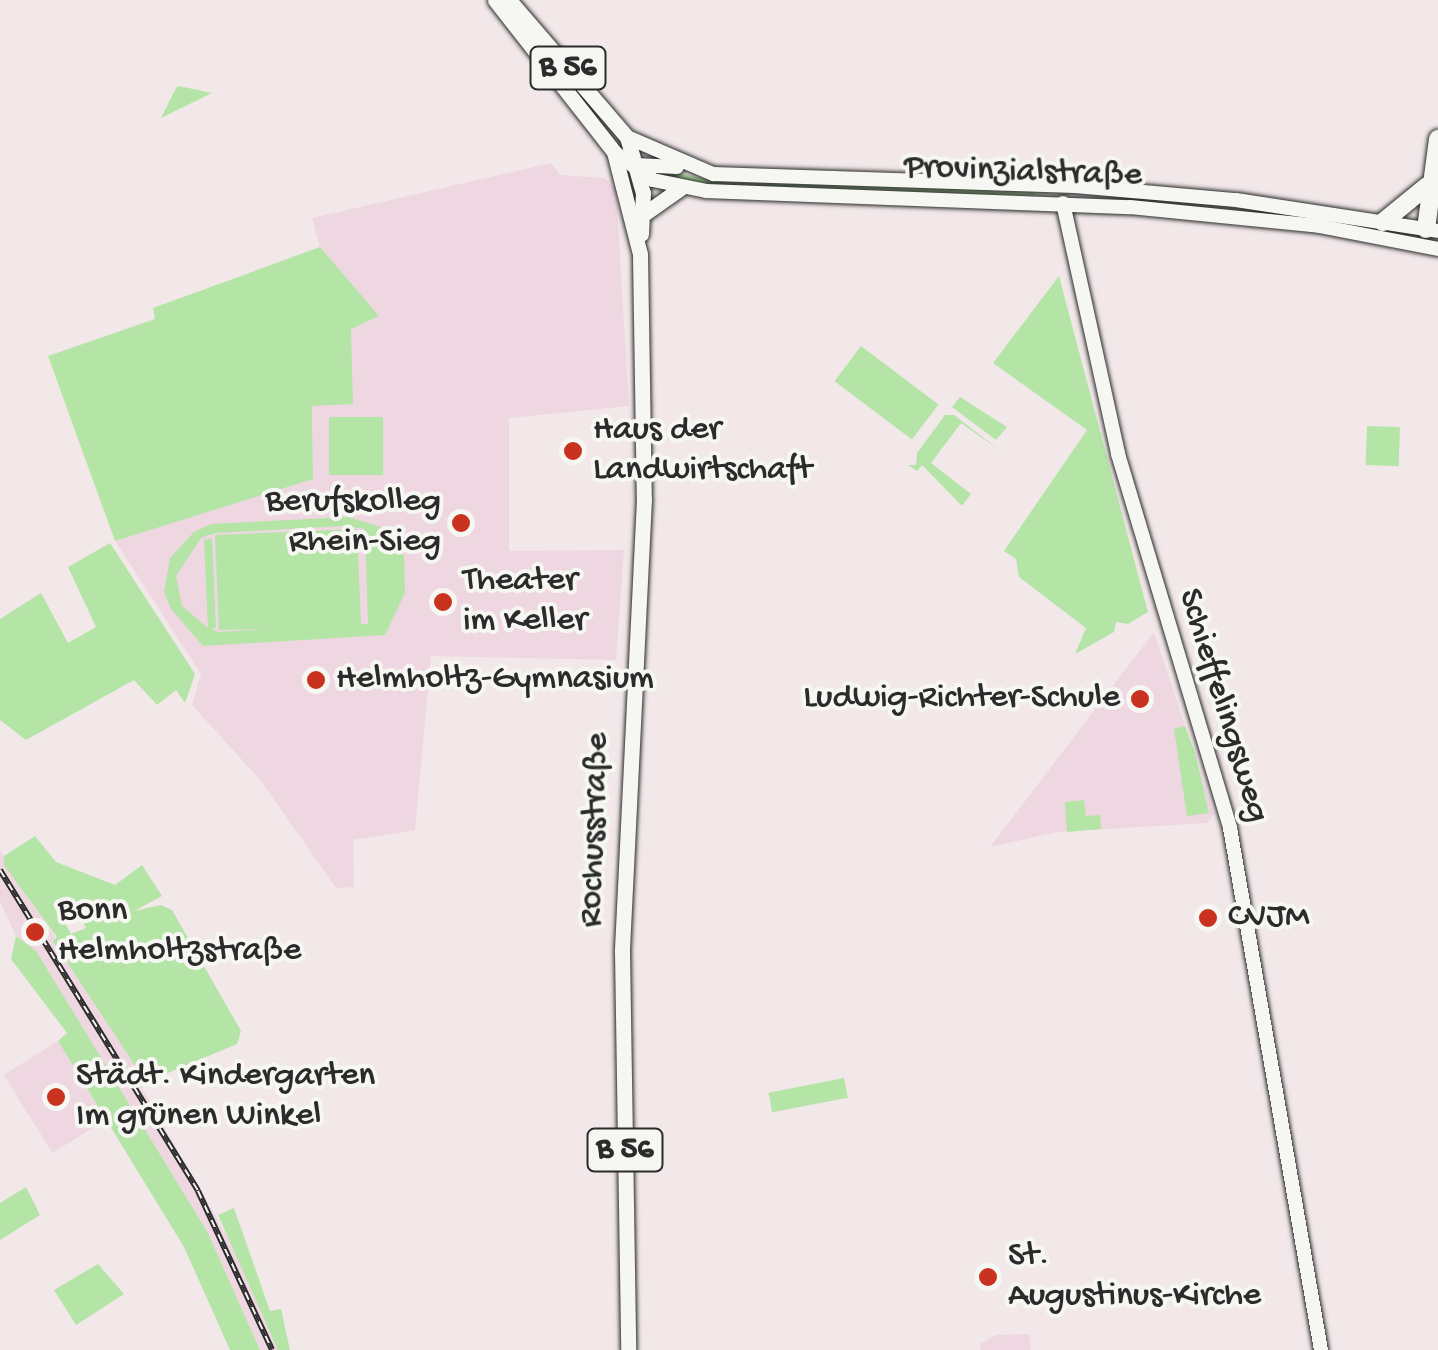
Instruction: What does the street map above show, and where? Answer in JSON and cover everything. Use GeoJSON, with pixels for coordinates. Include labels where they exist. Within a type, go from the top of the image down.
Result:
{"type":"FeatureCollection","features":[{"type":"Feature","properties":{"kind":"highway"},"geometry":{"type":"LineString","coordinates":[[1432,230],[1428,186],[1438,139]]}},
{"type":"Feature","properties":{"kind":"highway"},"geometry":{"type":"LineString","coordinates":[[1382,222],[1428,186]]}},
{"type":"Feature","properties":{"kind":"highway"},"geometry":{"type":"LineString","coordinates":[[1432,230],[1438,203]]}},
{"type":"Feature","properties":{"kind":"main road","name":"Rochusstraße"},"geometry":{"type":"LineString","coordinates":[[494,0],[633,172],[644,214],[640,254]]}},
{"type":"Feature","properties":{"kind":"main road","name":"B 56"},"geometry":{"type":"LineString","coordinates":[[509,0],[627,137]]}},
{"type":"Feature","properties":{"kind":"main road","name":"Rochusstraße"},"geometry":{"type":"LineString","coordinates":[[627,137],[640,254],[644,499],[622,950],[628,1350]]}},
{"type":"Feature","properties":{"kind":"main road","name":"Provinzialstraße"},"geometry":{"type":"LineString","coordinates":[[627,137],[682,166],[740,177],[1089,187],[1432,230]]}},
{"type":"Feature","properties":{"kind":"main road"},"geometry":{"type":"LineString","coordinates":[[633,172],[682,166]]}},
{"type":"Feature","properties":{"kind":"main road","name":"Provinzialstraße"},"geometry":{"type":"LineString","coordinates":[[633,172],[682,187],[744,195],[1063,203],[1241,216],[1436,248]]}},
{"type":"Feature","properties":{"kind":"main road"},"geometry":{"type":"LineString","coordinates":[[1045,184],[1063,203],[1089,187]]}},
{"type":"Feature","properties":{"kind":"main road"},"geometry":{"type":"LineString","coordinates":[[644,214],[682,187]]}},
{"type":"Feature","properties":{"kind":"main road","name":"Schieffelingsweg"},"geometry":{"type":"LineString","coordinates":[[1063,203],[1147,561],[1230,828],[1321,1350]]}},
{"type":"Feature","properties":{"kind":"main road"},"geometry":{"type":"LineString","coordinates":[[1070,242],[1090,205]]}},
{"type":"Feature","properties":{"kind":"main road"},"geometry":{"type":"LineString","coordinates":[[1405,242],[1432,230],[1436,248]]}},
{"type":"Feature","properties":{"kind":"shaded area"},"geometry":{"type":"Polygon","coordinates":[[[551,163],[560,175],[604,178],[616,189],[629,406],[509,418],[509,551],[624,550],[616,660],[431,656],[415,830],[353,840],[354,887],[336,888],[261,781],[192,705],[201,674],[115,541],[313,478],[312,405],[350,329],[378,316],[320,247],[312,218],[551,163]]]}},
{"type":"Feature","properties":{"kind":"shaded area","name":"Ludwig-Richter-Schule"},"geometry":{"type":"Polygon","coordinates":[[[1154,632],[1214,814],[1207,823],[1057,832],[990,847],[1154,632]]]}},
{"type":"Feature","properties":{"kind":"shaded area"},"geometry":{"type":"Polygon","coordinates":[[[0,850],[146,1082],[140,1085],[239,1257],[278,1350],[260,1350],[208,1233],[36,952],[16,936],[0,902],[0,850]]]}},
{"type":"Feature","properties":{"kind":"shaded area","name":"Städt. Kindergarten Im grünen Winkel"},"geometry":{"type":"Polygon","coordinates":[[[58,1041],[107,1119],[52,1153],[4,1075],[58,1041]]]}},
{"type":"Feature","properties":{"kind":"shaded area"},"geometry":{"type":"Polygon","coordinates":[[[1029,1334],[1031,1350],[981,1350],[980,1344],[996,1335],[1029,1334]]]}},
{"type":"Feature","properties":{"kind":"green space"},"geometry":{"type":"Polygon","coordinates":[[[176,88],[212,93],[161,118],[176,88]]]}},
{"type":"Feature","properties":{"kind":"green space"},"geometry":{"type":"Polygon","coordinates":[[[656,168],[725,183],[1035,189],[1035,195],[814,192],[688,183],[658,176],[656,168]]]}},
{"type":"Feature","properties":{"kind":"green space"},"geometry":{"type":"Polygon","coordinates":[[[320,247],[379,316],[351,329],[353,404],[312,406],[313,479],[115,541],[48,356],[155,319],[153,308],[320,247]]]}},
{"type":"Feature","properties":{"kind":"green space"},"geometry":{"type":"Polygon","coordinates":[[[1059,276],[1148,612],[1128,624],[1116,622],[1114,632],[1075,654],[1086,628],[1019,577],[1016,559],[1004,551],[1087,430],[993,363],[1059,276]]]}},
{"type":"Feature","properties":{"kind":"green space"},"geometry":{"type":"Polygon","coordinates":[[[861,346],[938,404],[912,440],[835,381],[861,346]]]}},
{"type":"Feature","properties":{"kind":"green space"},"geometry":{"type":"Polygon","coordinates":[[[960,397],[1007,427],[996,440],[952,407],[960,397]]]}},
{"type":"Feature","properties":{"kind":"green space"},"geometry":{"type":"Polygon","coordinates":[[[945,415],[954,415],[1002,452],[961,423],[931,463],[971,494],[962,506],[922,465],[917,471],[908,465],[916,465],[917,453],[945,415]]]}},
{"type":"Feature","properties":{"kind":"green space"},"geometry":{"type":"Polygon","coordinates":[[[329,417],[383,417],[383,475],[329,475],[329,417]]]}},
{"type":"Feature","properties":{"kind":"green space"},"geometry":{"type":"Polygon","coordinates":[[[1367,426],[1400,427],[1399,466],[1366,465],[1367,426]]]}},
{"type":"Feature","properties":{"kind":"green space"},"geometry":{"type":"Polygon","coordinates":[[[348,517],[381,527],[404,556],[405,593],[385,635],[203,646],[171,609],[164,592],[170,558],[194,532],[211,524],[348,517]],[[345,526],[216,533],[201,538],[176,576],[182,606],[208,628],[204,540],[212,539],[216,628],[211,629],[219,632],[268,629],[219,630],[215,535],[357,529],[361,624],[368,624],[365,529],[345,526]]]}},
{"type":"Feature","properties":{"kind":"green space"},"geometry":{"type":"Polygon","coordinates":[[[110,543],[195,674],[185,703],[176,690],[157,705],[134,680],[26,740],[0,720],[0,619],[41,593],[68,643],[96,627],[68,567],[110,543]]]}},
{"type":"Feature","properties":{"kind":"green space"},"geometry":{"type":"Polygon","coordinates":[[[1185,726],[1209,813],[1187,816],[1174,729],[1185,726]]]}},
{"type":"Feature","properties":{"kind":"green space"},"geometry":{"type":"Polygon","coordinates":[[[1084,800],[1086,816],[1100,815],[1101,829],[1067,832],[1065,802],[1084,800]]]}},
{"type":"Feature","properties":{"kind":"green space"},"geometry":{"type":"Polygon","coordinates":[[[35,836],[56,862],[115,885],[142,865],[162,896],[134,911],[161,905],[172,910],[241,1031],[237,1044],[146,1082],[53,941],[57,937],[4,865],[4,856],[35,836]],[[79,912],[64,921],[71,934],[86,928],[79,912]]]}},
{"type":"Feature","properties":{"kind":"green space"},"geometry":{"type":"Polygon","coordinates":[[[16,936],[36,951],[208,1233],[260,1350],[230,1350],[184,1247],[58,1041],[67,1033],[11,959],[16,936]]]}},
{"type":"Feature","properties":{"kind":"green space"},"geometry":{"type":"Polygon","coordinates":[[[844,1078],[848,1098],[772,1112],[768,1093],[844,1078]]]}},
{"type":"Feature","properties":{"kind":"green space"},"geometry":{"type":"Polygon","coordinates":[[[26,1187],[40,1215],[0,1240],[0,1203],[26,1187]]]}},
{"type":"Feature","properties":{"kind":"green space"},"geometry":{"type":"Polygon","coordinates":[[[234,1208],[270,1311],[281,1309],[290,1350],[278,1350],[218,1215],[234,1208]]]}},
{"type":"Feature","properties":{"kind":"green space"},"geometry":{"type":"Polygon","coordinates":[[[98,1264],[124,1294],[76,1325],[54,1290],[98,1264]]]}},
{"type":"Feature","properties":{"kind":"railway"},"geometry":{"type":"LineString","coordinates":[[0,870],[198,1191],[272,1350]]}},
{"type":"Feature","properties":{"kind":"place","name":"Haus der Landwirtschaft"},"geometry":{"type":"Point","coordinates":[573,451]}},
{"type":"Feature","properties":{"kind":"place","name":"Berufskolleg Rhein-Sieg"},"geometry":{"type":"Point","coordinates":[461,523]}},
{"type":"Feature","properties":{"kind":"place","name":"Theater im Keller"},"geometry":{"type":"Point","coordinates":[443,602]}},
{"type":"Feature","properties":{"kind":"place","name":"Helmholtz-Gymnasium"},"geometry":{"type":"Point","coordinates":[316,680]}},
{"type":"Feature","properties":{"kind":"place","name":"Ludwig-Richter-Schule"},"geometry":{"type":"Point","coordinates":[1140,699]}},
{"type":"Feature","properties":{"kind":"place","name":"CVJM"},"geometry":{"type":"Point","coordinates":[1208,918]}},
{"type":"Feature","properties":{"kind":"place","name":"Bonn Helmholtzstraße"},"geometry":{"type":"Point","coordinates":[35,932]}},
{"type":"Feature","properties":{"kind":"place","name":"Städt. Kindergarten Im grünen Winkel"},"geometry":{"type":"Point","coordinates":[56,1097]}},
{"type":"Feature","properties":{"kind":"place","name":"St. Augustinus-Kirche"},"geometry":{"type":"Point","coordinates":[988,1277]}}]}
